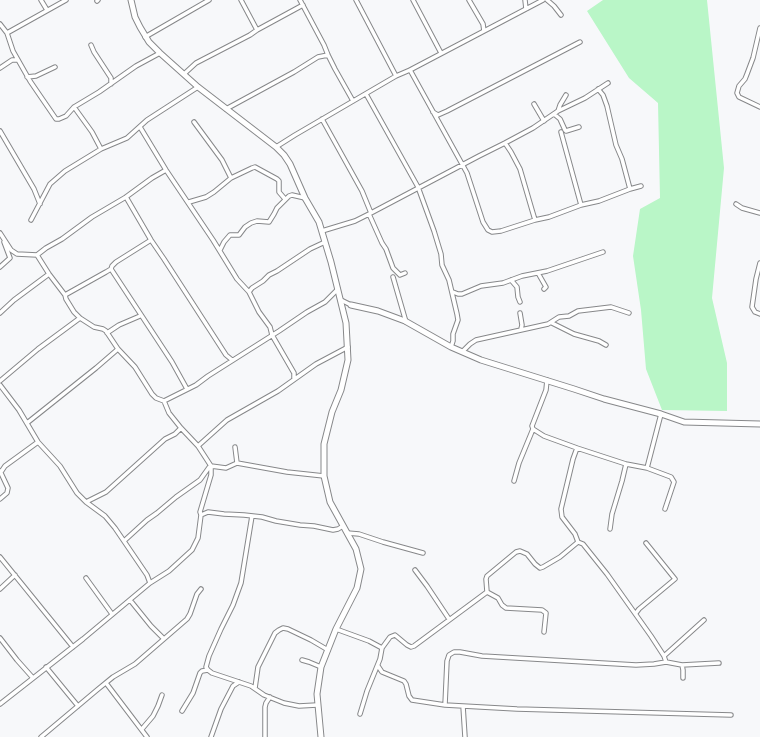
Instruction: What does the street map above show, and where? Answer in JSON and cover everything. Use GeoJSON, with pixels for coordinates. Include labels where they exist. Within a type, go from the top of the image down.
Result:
{"type":"FeatureCollection","features":[{"type":"Feature","properties":{"kind":"street"},"geometry":{"type":"LineString","coordinates":[[42,0],[47,10]]}},
{"type":"Feature","properties":{"kind":"street"},"geometry":{"type":"LineString","coordinates":[[7,33],[66,0]]}},
{"type":"Feature","properties":{"kind":"street"},"geometry":{"type":"LineString","coordinates":[[131,0],[135,17],[146,37],[160,53],[198,87],[276,147],[290,164],[322,231],[341,300],[346,323],[348,360],[341,390],[332,412],[324,444],[324,476],[330,502],[356,549],[361,569],[357,588],[336,630],[322,667],[318,686],[317,705],[321,737]]}},
{"type":"Feature","properties":{"kind":"street"},"geometry":{"type":"LineString","coordinates":[[146,37],[209,0]]}},
{"type":"Feature","properties":{"kind":"street"},"geometry":{"type":"LineString","coordinates":[[241,0],[257,30]]}},
{"type":"Feature","properties":{"kind":"street"},"geometry":{"type":"LineString","coordinates":[[300,0],[353,101]]}},
{"type":"Feature","properties":{"kind":"street"},"geometry":{"type":"LineString","coordinates":[[356,0],[396,76]]}},
{"type":"Feature","properties":{"kind":"street"},"geometry":{"type":"LineString","coordinates":[[413,0],[441,53]]}},
{"type":"Feature","properties":{"kind":"street"},"geometry":{"type":"LineString","coordinates":[[469,0],[483,24],[484,31]]}},
{"type":"Feature","properties":{"kind":"street"},"geometry":{"type":"LineString","coordinates":[[525,0],[526,8]]}},
{"type":"Feature","properties":{"kind":"street"},"geometry":{"type":"LineString","coordinates":[[276,147],[396,76],[542,0]]}},
{"type":"Feature","properties":{"kind":"street"},"geometry":{"type":"LineString","coordinates":[[547,0],[561,15]]}},
{"type":"Feature","properties":{"kind":"street"},"geometry":{"type":"LineString","coordinates":[[184,74],[196,63],[303,5]]}},
{"type":"Feature","properties":{"kind":"street"},"geometry":{"type":"LineString","coordinates":[[0,24],[7,33],[13,51],[27,77],[56,119],[66,116],[74,107],[111,84],[136,66],[160,53]]}},
{"type":"Feature","properties":{"kind":"street"},"geometry":{"type":"LineString","coordinates":[[760,28],[748,74],[739,86],[737,93],[739,97],[760,107]]}},
{"type":"Feature","properties":{"kind":"street"},"geometry":{"type":"LineString","coordinates":[[432,112],[440,114],[580,42]]}},
{"type":"Feature","properties":{"kind":"street"},"geometry":{"type":"LineString","coordinates":[[91,45],[111,78],[111,84]]}},
{"type":"Feature","properties":{"kind":"street"},"geometry":{"type":"LineString","coordinates":[[12,60],[13,51]]}},
{"type":"Feature","properties":{"kind":"street"},"geometry":{"type":"LineString","coordinates":[[226,109],[318,58],[328,55]]}},
{"type":"Feature","properties":{"kind":"street"},"geometry":{"type":"LineString","coordinates":[[0,68],[12,60],[18,60]]}},
{"type":"Feature","properties":{"kind":"street"},"geometry":{"type":"LineString","coordinates":[[27,77],[32,77],[55,67]]}},
{"type":"Feature","properties":{"kind":"street"},"geometry":{"type":"LineString","coordinates":[[410,70],[470,181],[483,222],[488,230],[492,232],[501,231],[599,201],[641,186]]}},
{"type":"Feature","properties":{"kind":"street"},"geometry":{"type":"LineString","coordinates":[[30,81],[32,77]]}},
{"type":"Feature","properties":{"kind":"street"},"geometry":{"type":"LineString","coordinates":[[111,78],[117,80]]}},
{"type":"Feature","properties":{"kind":"street"},"geometry":{"type":"LineString","coordinates":[[322,231],[354,221],[370,213],[505,143],[544,121],[556,112],[582,100],[608,83]]}},
{"type":"Feature","properties":{"kind":"street"},"geometry":{"type":"LineString","coordinates":[[31,220],[50,184],[54,180],[77,163],[102,149],[127,138],[147,120],[198,87]]}},
{"type":"Feature","properties":{"kind":"street"},"geometry":{"type":"LineString","coordinates":[[598,89],[603,95],[607,106],[616,144],[624,164],[630,189]]}},
{"type":"Feature","properties":{"kind":"street"},"geometry":{"type":"LineString","coordinates":[[366,94],[418,187],[434,231],[441,254],[442,265],[453,292],[458,320],[453,334],[451,347]]}},
{"type":"Feature","properties":{"kind":"street"},"geometry":{"type":"LineString","coordinates":[[556,112],[566,95]]}},
{"type":"Feature","properties":{"kind":"street"},"geometry":{"type":"LineString","coordinates":[[534,104],[544,121]]}},
{"type":"Feature","properties":{"kind":"street"},"geometry":{"type":"LineString","coordinates":[[74,107],[102,149]]}},
{"type":"Feature","properties":{"kind":"street"},"geometry":{"type":"LineString","coordinates":[[556,112],[566,131],[579,127]]}},
{"type":"Feature","properties":{"kind":"street"},"geometry":{"type":"LineString","coordinates":[[322,119],[362,191],[393,268],[400,275],[405,273]]}},
{"type":"Feature","properties":{"kind":"street"},"geometry":{"type":"LineString","coordinates":[[194,122],[222,160],[232,178]]}},
{"type":"Feature","properties":{"kind":"street"},"geometry":{"type":"LineString","coordinates":[[140,127],[166,170],[220,250],[230,269],[249,292],[258,312],[270,327],[272,334],[294,373],[294,378]]}},
{"type":"Feature","properties":{"kind":"street"},"geometry":{"type":"LineString","coordinates":[[0,131],[34,189],[40,204]]}},
{"type":"Feature","properties":{"kind":"street"},"geometry":{"type":"LineString","coordinates":[[561,132],[580,206]]}},
{"type":"Feature","properties":{"kind":"street"},"geometry":{"type":"LineString","coordinates":[[505,143],[520,169],[535,220]]}},
{"type":"Feature","properties":{"kind":"street"},"geometry":{"type":"LineString","coordinates":[[189,202],[210,195],[232,178],[252,168],[258,169],[278,179],[280,192],[285,199]]}},
{"type":"Feature","properties":{"kind":"street"},"geometry":{"type":"LineString","coordinates":[[1,235],[11,250],[17,254],[37,256],[46,248],[62,239],[92,217],[126,197],[152,178],[166,170]]}},
{"type":"Feature","properties":{"kind":"street"},"geometry":{"type":"LineString","coordinates":[[220,250],[224,242],[230,236],[239,235],[245,227],[251,223],[256,221],[269,222],[277,208],[285,199],[292,195],[305,198]]}},
{"type":"Feature","properties":{"kind":"street"},"geometry":{"type":"LineString","coordinates":[[126,197],[151,240],[224,351],[232,360]]}},
{"type":"Feature","properties":{"kind":"street"},"geometry":{"type":"LineString","coordinates":[[736,204],[742,208],[760,212]]}},
{"type":"Feature","properties":{"kind":"street"},"geometry":{"type":"LineString","coordinates":[[0,267],[10,258],[1,235]]}},
{"type":"Feature","properties":{"kind":"street"},"geometry":{"type":"LineString","coordinates":[[65,295],[111,269],[116,262],[151,240]]}},
{"type":"Feature","properties":{"kind":"street"},"geometry":{"type":"LineString","coordinates":[[245,288],[252,288],[260,284],[269,275],[310,249],[325,242]]}},
{"type":"Feature","properties":{"kind":"street"},"geometry":{"type":"LineString","coordinates":[[453,292],[462,294],[481,286],[495,285],[522,276],[569,264],[603,252]]}},
{"type":"Feature","properties":{"kind":"street"},"geometry":{"type":"LineString","coordinates":[[0,704],[73,647],[150,583],[169,571],[192,550],[198,538],[201,516],[200,512],[211,475],[211,465],[198,446],[169,413],[164,401],[156,398],[152,394],[135,367],[118,350],[104,329],[97,328],[80,318],[69,305],[65,295],[37,256]]}},
{"type":"Feature","properties":{"kind":"street"},"geometry":{"type":"LineString","coordinates":[[760,263],[752,307],[755,312],[760,314]]}},
{"type":"Feature","properties":{"kind":"street"},"geometry":{"type":"LineString","coordinates":[[111,269],[140,316],[172,362],[187,389]]}},
{"type":"Feature","properties":{"kind":"street"},"geometry":{"type":"LineString","coordinates":[[538,273],[546,287],[544,289]]}},
{"type":"Feature","properties":{"kind":"street"},"geometry":{"type":"LineString","coordinates":[[0,314],[14,300],[49,274]]}},
{"type":"Feature","properties":{"kind":"street"},"geometry":{"type":"LineString","coordinates":[[393,277],[406,322]]}},
{"type":"Feature","properties":{"kind":"street"},"geometry":{"type":"LineString","coordinates":[[511,280],[516,287],[520,302]]}},
{"type":"Feature","properties":{"kind":"street"},"geometry":{"type":"LineString","coordinates":[[249,292],[252,288]]}},
{"type":"Feature","properties":{"kind":"street"},"geometry":{"type":"LineString","coordinates":[[164,401],[196,385],[272,334],[298,319],[311,309],[325,302],[338,289]]}},
{"type":"Feature","properties":{"kind":"street"},"geometry":{"type":"LineString","coordinates":[[454,298],[458,294]]}},
{"type":"Feature","properties":{"kind":"street"},"geometry":{"type":"LineString","coordinates":[[341,300],[351,305],[378,311],[406,322],[462,352],[527,375],[604,399],[661,414],[684,422],[760,424]]}},
{"type":"Feature","properties":{"kind":"street"},"geometry":{"type":"LineString","coordinates":[[343,310],[351,305]]}},
{"type":"Feature","properties":{"kind":"street"},"geometry":{"type":"LineString","coordinates":[[462,352],[476,340],[552,323],[559,317],[569,316],[582,311],[611,307],[629,312]]}},
{"type":"Feature","properties":{"kind":"street"},"geometry":{"type":"LineString","coordinates":[[520,314],[522,325],[521,330]]}},
{"type":"Feature","properties":{"kind":"street"},"geometry":{"type":"LineString","coordinates":[[108,334],[119,325],[140,316]]}},
{"type":"Feature","properties":{"kind":"street"},"geometry":{"type":"LineString","coordinates":[[0,381],[38,349],[80,318]]}},
{"type":"Feature","properties":{"kind":"street"},"geometry":{"type":"LineString","coordinates":[[552,323],[574,334],[606,344]]}},
{"type":"Feature","properties":{"kind":"street"},"geometry":{"type":"LineString","coordinates":[[198,446],[218,427],[228,420],[278,391],[300,374],[348,346]]}},
{"type":"Feature","properties":{"kind":"street"},"geometry":{"type":"LineString","coordinates":[[26,423],[118,350]]}},
{"type":"Feature","properties":{"kind":"street"},"geometry":{"type":"LineString","coordinates":[[294,373],[300,374]]}},
{"type":"Feature","properties":{"kind":"street"},"geometry":{"type":"LineString","coordinates":[[514,481],[519,463],[533,429],[532,426],[546,390],[547,380]]}},
{"type":"Feature","properties":{"kind":"street"},"geometry":{"type":"LineString","coordinates":[[0,385],[19,410],[38,442],[60,466],[77,492],[86,502],[105,516],[124,541],[147,574],[150,583]]}},
{"type":"Feature","properties":{"kind":"street"},"geometry":{"type":"LineString","coordinates":[[647,468],[661,414]]}},
{"type":"Feature","properties":{"kind":"street"},"geometry":{"type":"LineString","coordinates":[[86,502],[106,492],[165,440],[181,428]]}},
{"type":"Feature","properties":{"kind":"street"},"geometry":{"type":"LineString","coordinates":[[533,429],[544,436],[577,448],[626,464],[647,468],[672,478],[673,485],[665,509]]}},
{"type":"Feature","properties":{"kind":"street"},"geometry":{"type":"LineString","coordinates":[[0,499],[7,493],[8,488],[0,471],[38,442]]}},
{"type":"Feature","properties":{"kind":"street"},"geometry":{"type":"LineString","coordinates":[[235,447],[238,463]]}},
{"type":"Feature","properties":{"kind":"street"},"geometry":{"type":"LineString","coordinates":[[577,448],[572,460],[561,509],[562,517],[575,534],[578,542],[583,544],[636,613],[664,656],[666,662]]}},
{"type":"Feature","properties":{"kind":"street"},"geometry":{"type":"LineString","coordinates":[[211,465],[226,468],[238,463],[281,471],[324,476]]}},
{"type":"Feature","properties":{"kind":"street"},"geometry":{"type":"LineString","coordinates":[[610,529],[612,514],[626,464]]}},
{"type":"Feature","properties":{"kind":"street"},"geometry":{"type":"LineString","coordinates":[[124,541],[144,522],[200,480],[211,465]]}},
{"type":"Feature","properties":{"kind":"street"},"geometry":{"type":"LineString","coordinates":[[201,516],[208,512],[252,516],[334,530],[343,526]]}},
{"type":"Feature","properties":{"kind":"street"},"geometry":{"type":"LineString","coordinates":[[208,670],[206,667],[209,656],[234,605],[241,583],[252,516]]}},
{"type":"Feature","properties":{"kind":"street"},"geometry":{"type":"LineString","coordinates":[[347,533],[359,534],[423,553]]}},
{"type":"Feature","properties":{"kind":"street"},"geometry":{"type":"LineString","coordinates":[[487,592],[487,576],[516,552],[520,551],[527,554],[540,568],[560,557],[578,542]]}},
{"type":"Feature","properties":{"kind":"street"},"geometry":{"type":"LineString","coordinates":[[636,613],[675,579],[646,543]]}},
{"type":"Feature","properties":{"kind":"street"},"geometry":{"type":"LineString","coordinates":[[0,557],[73,647]]}},
{"type":"Feature","properties":{"kind":"street"},"geometry":{"type":"LineString","coordinates":[[415,570],[449,619]]}},
{"type":"Feature","properties":{"kind":"street"},"geometry":{"type":"LineString","coordinates":[[0,589],[15,575]]}},
{"type":"Feature","properties":{"kind":"street"},"geometry":{"type":"LineString","coordinates":[[86,578],[112,614]]}},
{"type":"Feature","properties":{"kind":"street"},"geometry":{"type":"LineString","coordinates":[[41,737],[106,683],[135,664],[189,616],[197,594],[201,589]]}},
{"type":"Feature","properties":{"kind":"street"},"geometry":{"type":"LineString","coordinates":[[360,714],[367,690],[378,666],[382,648],[390,637],[395,635],[407,645],[411,647],[414,646],[487,592]]}},
{"type":"Feature","properties":{"kind":"street"},"geometry":{"type":"LineString","coordinates":[[487,592],[498,598],[502,605],[506,608],[542,610],[546,614],[544,632]]}},
{"type":"Feature","properties":{"kind":"street"},"geometry":{"type":"LineString","coordinates":[[130,600],[163,638]]}},
{"type":"Feature","properties":{"kind":"street"},"geometry":{"type":"LineString","coordinates":[[664,656],[704,620]]}},
{"type":"Feature","properties":{"kind":"street"},"geometry":{"type":"LineString","coordinates":[[255,688],[258,667],[266,649],[278,630],[283,628],[311,640],[329,650]]}},
{"type":"Feature","properties":{"kind":"street"},"geometry":{"type":"LineString","coordinates":[[336,630],[369,641],[382,648]]}},
{"type":"Feature","properties":{"kind":"street"},"geometry":{"type":"LineString","coordinates":[[0,638],[33,678]]}},
{"type":"Feature","properties":{"kind":"street"},"geometry":{"type":"LineString","coordinates":[[445,705],[447,661],[449,655],[454,652],[482,656],[636,665],[666,662],[682,665],[719,663]]}},
{"type":"Feature","properties":{"kind":"street"},"geometry":{"type":"LineString","coordinates":[[302,660],[322,667]]}},
{"type":"Feature","properties":{"kind":"street"},"geometry":{"type":"LineString","coordinates":[[682,665],[684,678]]}},
{"type":"Feature","properties":{"kind":"street"},"geometry":{"type":"LineString","coordinates":[[378,666],[382,672],[404,681],[409,696],[412,700],[445,705],[517,710],[731,715]]}},
{"type":"Feature","properties":{"kind":"street"},"geometry":{"type":"LineString","coordinates":[[46,667],[78,706]]}},
{"type":"Feature","properties":{"kind":"street"},"geometry":{"type":"LineString","coordinates":[[182,711],[193,692],[200,673],[208,670],[217,675],[255,688],[258,692],[284,703],[293,705],[317,705]]}},
{"type":"Feature","properties":{"kind":"street"},"geometry":{"type":"LineString","coordinates":[[211,737],[221,708],[233,686],[239,682]]}},
{"type":"Feature","properties":{"kind":"street"},"geometry":{"type":"LineString","coordinates":[[106,683],[148,737]]}},
{"type":"Feature","properties":{"kind":"street"},"geometry":{"type":"LineString","coordinates":[[142,729],[158,706],[162,695]]}},
{"type":"Feature","properties":{"kind":"street"},"geometry":{"type":"LineString","coordinates":[[265,737],[265,707],[270,697]]}},
{"type":"Feature","properties":{"kind":"street"},"geometry":{"type":"LineString","coordinates":[[463,706],[465,737]]}},
{"type":"Feature","properties":{"kind":"green space"},"geometry":{"type":"Polygon","coordinates":[[[603,0],[707,0],[724,168],[712,298],[727,363],[727,411],[662,410],[646,369],[641,310],[633,256],[640,209],[660,198],[658,103],[629,78],[587,11],[603,0]]]}}]}
